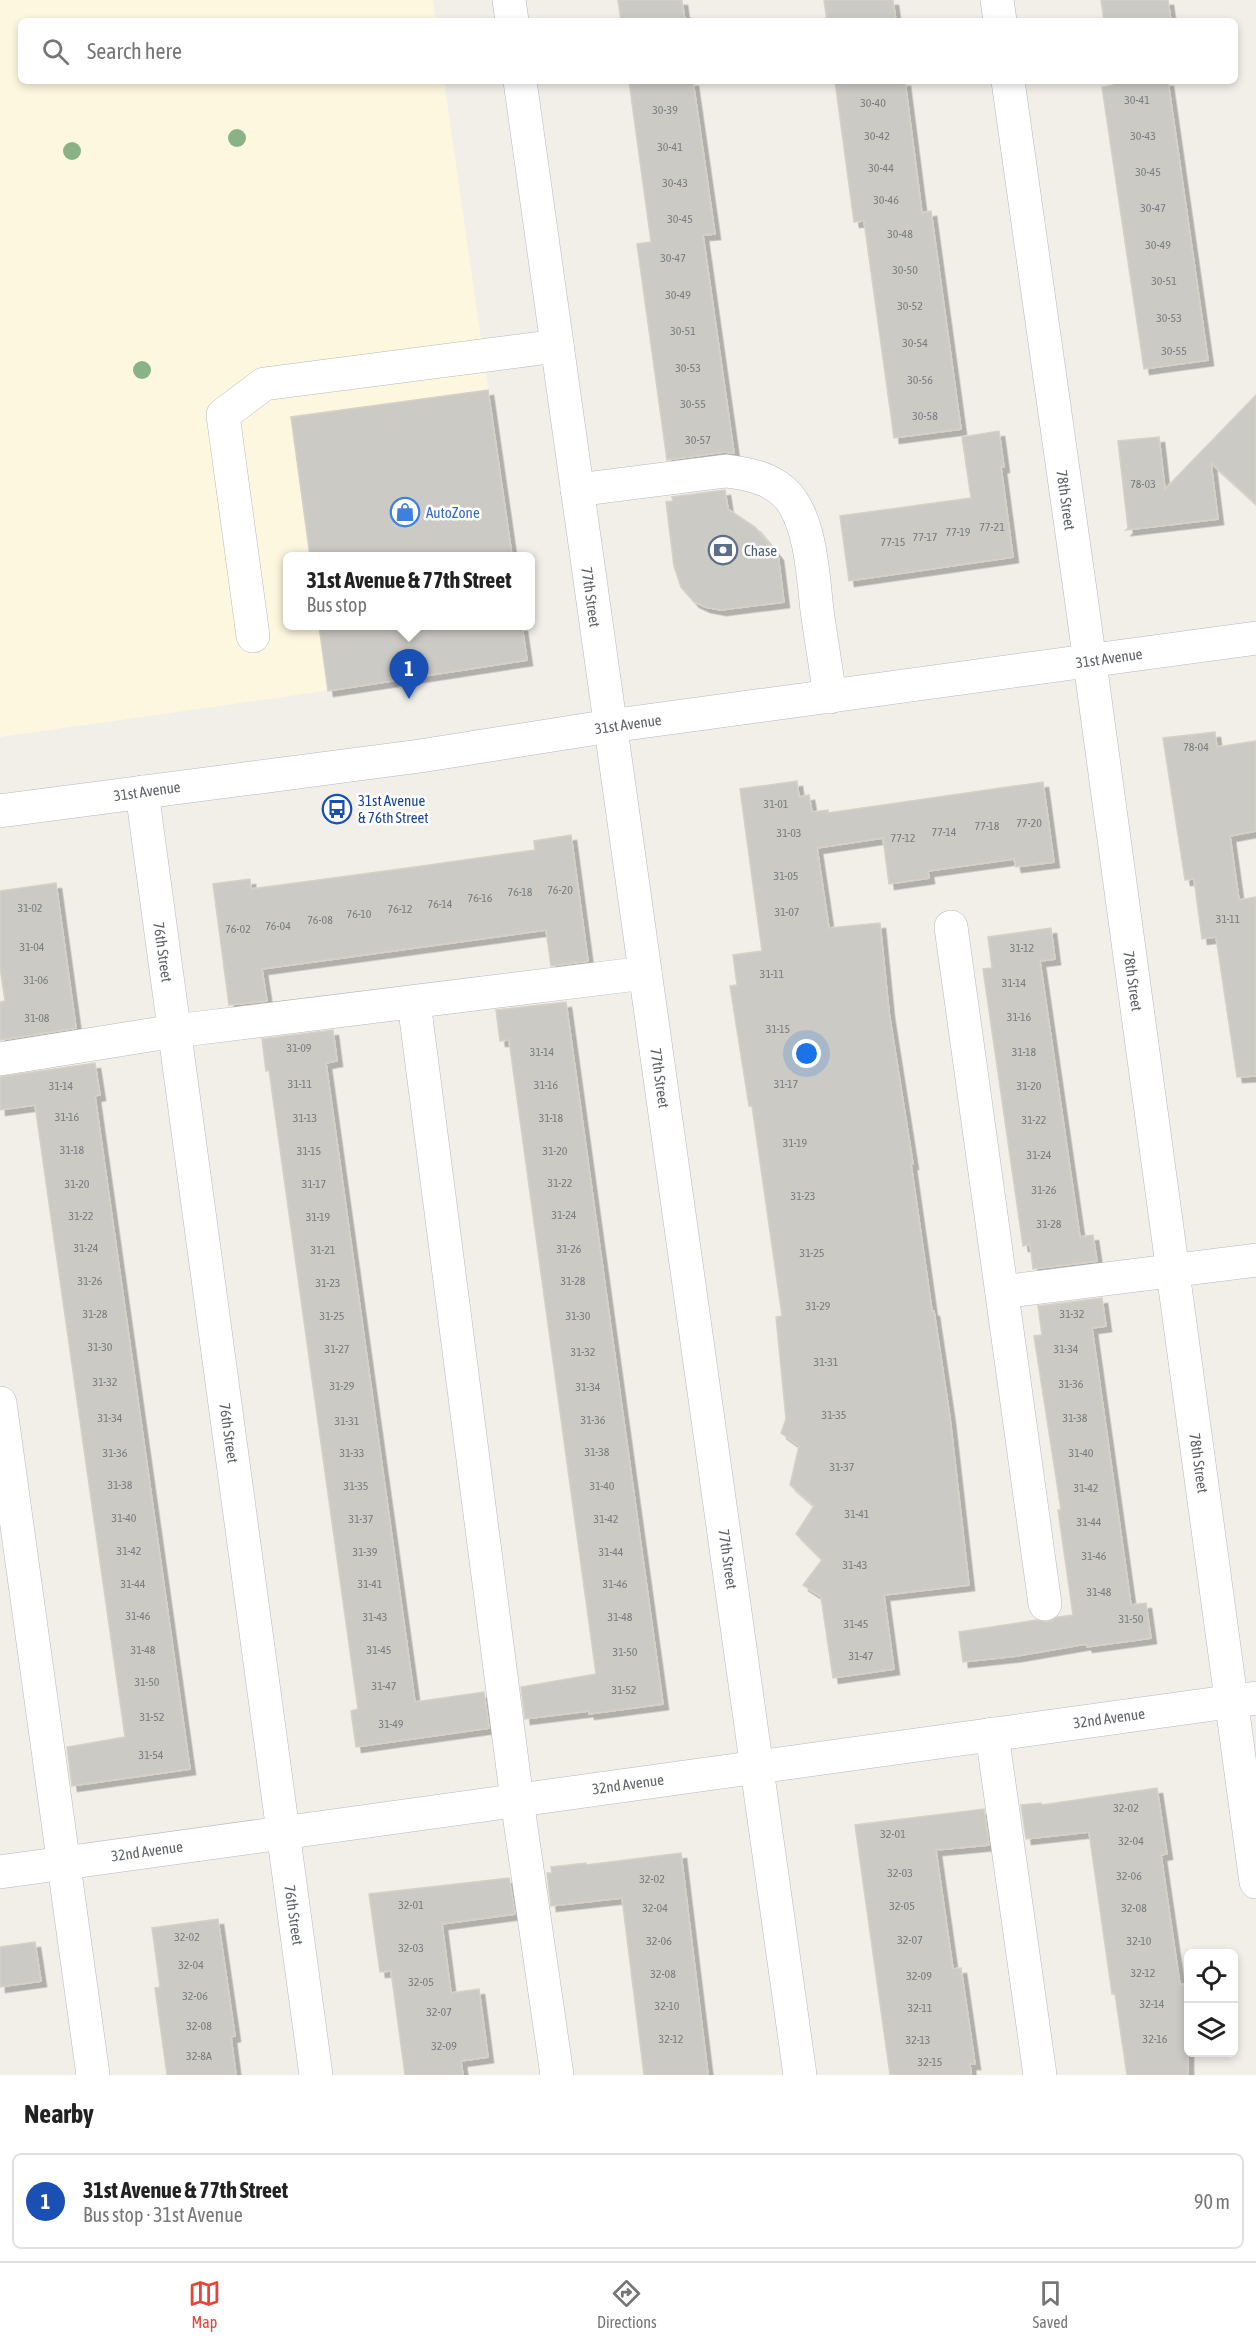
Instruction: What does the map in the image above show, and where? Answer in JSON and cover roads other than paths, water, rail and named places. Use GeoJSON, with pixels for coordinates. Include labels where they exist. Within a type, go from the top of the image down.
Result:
{"type":"FeatureCollection","features":[{"type":"Feature","properties":{"kind":"street"},"geometry":{"type":"LineString","coordinates":[[509,0],[512,18]]}},
{"type":"Feature","properties":{"kind":"street"},"geometry":{"type":"LineString","coordinates":[[997,0],[1000,18]]}},
{"type":"Feature","properties":{"kind":"street","name":"77th Street"},"geometry":{"type":"LineString","coordinates":[[520,84],[800,2075]]}},
{"type":"Feature","properties":{"kind":"street","name":"78th Street"},"geometry":{"type":"LineString","coordinates":[[1008,84],[1172,1270],[1244,1700],[1256,1882]]}},
{"type":"Feature","properties":{"kind":"street"},"geometry":{"type":"LineString","coordinates":[[252,636],[223,415],[264,384],[557,346]]}},
{"type":"Feature","properties":{"kind":"street"},"geometry":{"type":"LineString","coordinates":[[577,490],[726,471],[748,474],[770,481],[788,496],[798,513],[808,543],[830,697]]}},
{"type":"Feature","properties":{"kind":"street","name":"31st Avenue"},"geometry":{"type":"LineString","coordinates":[[0,811],[420,756],[610,726],[1256,638]]}},
{"type":"Feature","properties":{"kind":"street","name":"76th Street"},"geometry":{"type":"LineString","coordinates":[[142,792],[316,2075]]}},
{"type":"Feature","properties":{"kind":"street"},"geometry":{"type":"LineString","coordinates":[[951,927],[1045,1604]]}},
{"type":"Feature","properties":{"kind":"street"},"geometry":{"type":"LineString","coordinates":[[0,1059],[175,1031],[645,974]]}},
{"type":"Feature","properties":{"kind":"street"},"geometry":{"type":"LineString","coordinates":[[414,1002],[518,1800],[557,2075]]}},
{"type":"Feature","properties":{"kind":"street"},"geometry":{"type":"LineString","coordinates":[[1002,1292],[1256,1260]]}},
{"type":"Feature","properties":{"kind":"street"},"geometry":{"type":"LineString","coordinates":[[0,1403],[93,2075]]}},
{"type":"Feature","properties":{"kind":"street","name":"32nd Avenue"},"geometry":{"type":"LineString","coordinates":[[0,1872],[1244,1700]]}},
{"type":"Feature","properties":{"kind":"street"},"geometry":{"type":"LineString","coordinates":[[992,1734],[1040,2075]]}},
{"type":"Feature","properties":{"kind":"place","name":"AutoZone"},"geometry":{"type":"Point","coordinates":[405,512]}},
{"type":"Feature","properties":{"kind":"place","name":"Chase"},"geometry":{"type":"Point","coordinates":[723,550]}},
{"type":"Feature","properties":{"kind":"place","name":"31st Avenue & 77th Street"},"geometry":{"type":"Point","coordinates":[409,699]}},
{"type":"Feature","properties":{"kind":"place","name":"31st Avenue & 76th Street"},"geometry":{"type":"Point","coordinates":[337,809]}}]}
